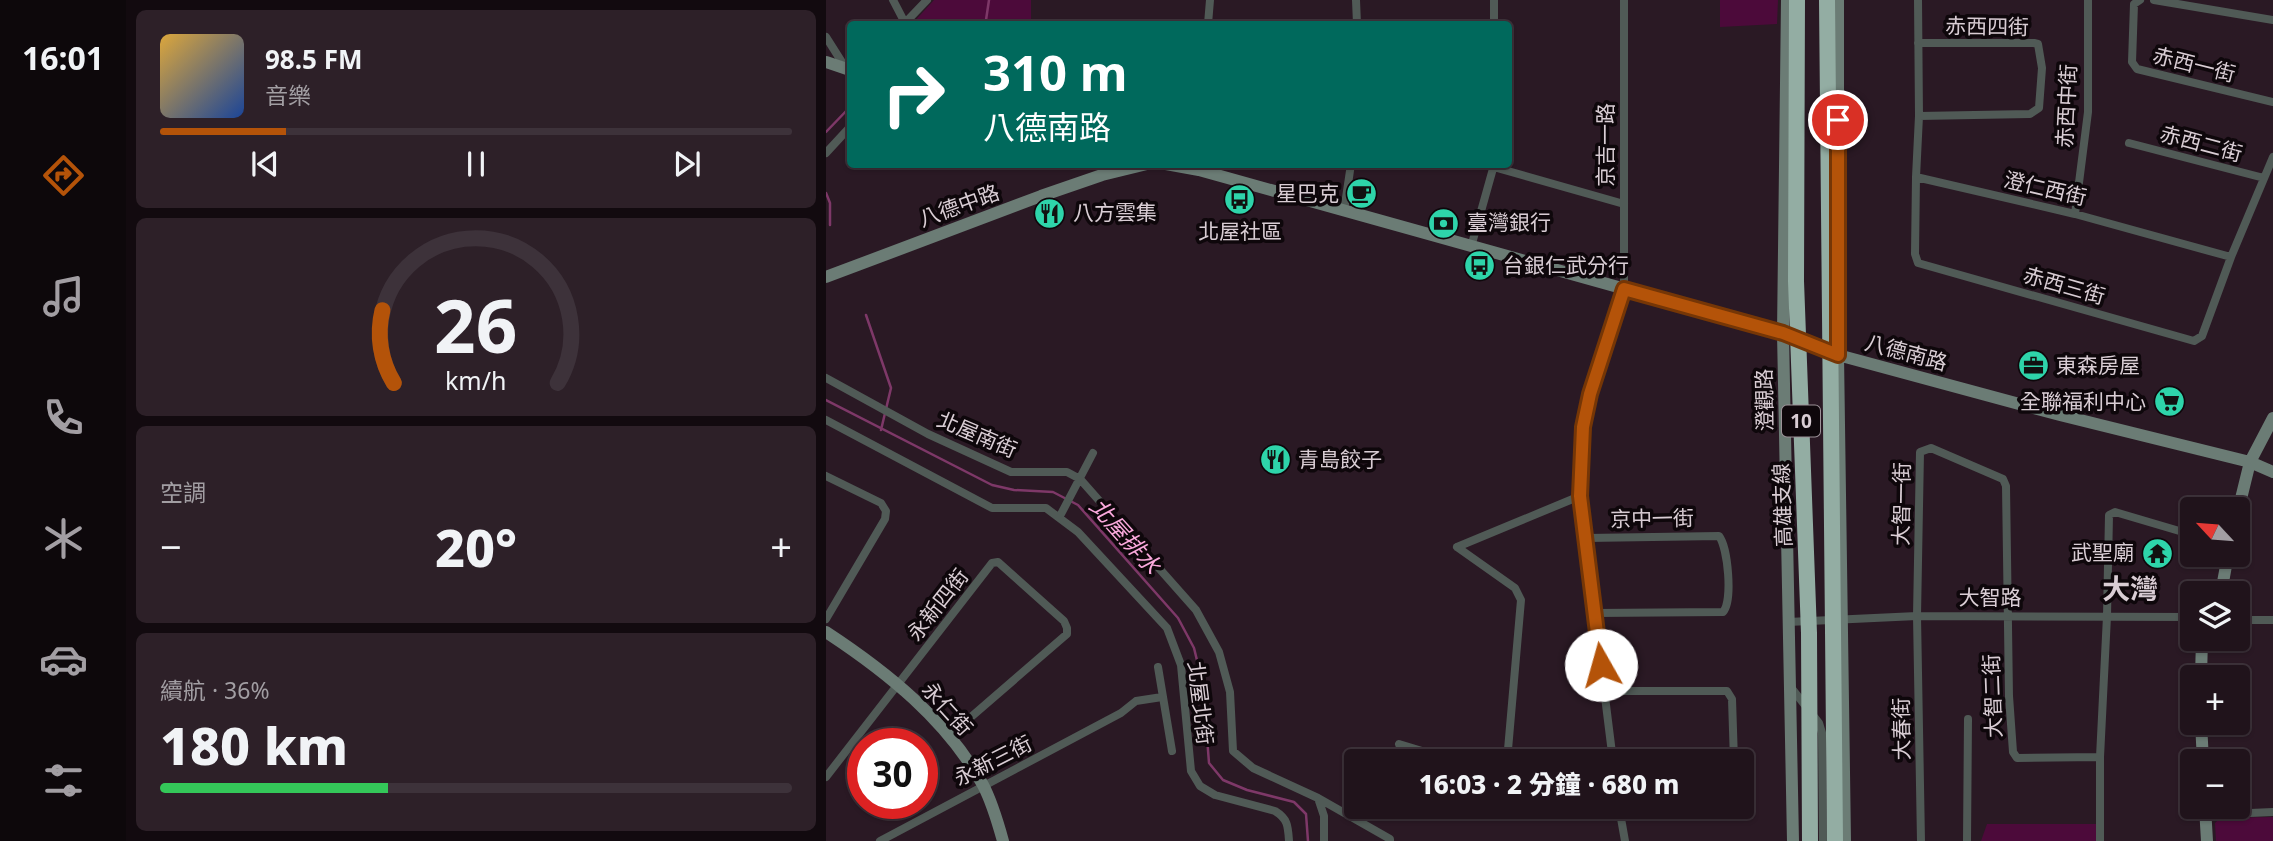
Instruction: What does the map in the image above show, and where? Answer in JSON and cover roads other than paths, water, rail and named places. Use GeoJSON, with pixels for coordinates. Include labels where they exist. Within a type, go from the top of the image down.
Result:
{"type":"FeatureCollection","features":[{"type":"Feature","properties":{"kind":"highway","name":"高雄支線"},"geometry":{"type":"LineString","coordinates":[[1797,0],[1796,281],[1809,633],[1810,841]]}},
{"type":"Feature","properties":{"kind":"highway","name":"10"},"geometry":{"type":"LineString","coordinates":[[1827,0],[1835,841]]}},
{"type":"Feature","properties":{"kind":"street"},"geometry":{"type":"LineString","coordinates":[[893,0],[903,21]]}},
{"type":"Feature","properties":{"kind":"street"},"geometry":{"type":"LineString","coordinates":[[907,21],[927,0]]}},
{"type":"Feature","properties":{"kind":"street"},"geometry":{"type":"LineString","coordinates":[[1208,21],[1210,0]]}},
{"type":"Feature","properties":{"kind":"street"},"geometry":{"type":"LineString","coordinates":[[1356,0],[1357,21]]}},
{"type":"Feature","properties":{"kind":"street"},"geometry":{"type":"LineString","coordinates":[[1494,0],[1494,21]]}},
{"type":"Feature","properties":{"kind":"street","name":"京吉一路"},"geometry":{"type":"LineString","coordinates":[[1611,749],[1580,496],[1583,427],[1590,394],[1624,289],[1624,0]]}},
{"type":"Feature","properties":{"kind":"street","name":"澄觀路"},"geometry":{"type":"LineString","coordinates":[[1787,0],[1783,333],[1793,841]]}},
{"type":"Feature","properties":{"kind":"street"},"geometry":{"type":"LineString","coordinates":[[1838,0],[1838,355],[1845,841]]}},
{"type":"Feature","properties":{"kind":"street"},"geometry":{"type":"LineString","coordinates":[[1916,177],[1919,116],[1918,0]]}},
{"type":"Feature","properties":{"kind":"street","name":"赤西中街"},"geometry":{"type":"LineString","coordinates":[[2075,214],[2088,112],[2088,0]]}},
{"type":"Feature","properties":{"kind":"street","name":"赤西一街"},"geometry":{"type":"LineString","coordinates":[[2140,0],[2134,4],[2132,62],[2137,69],[2273,102]]}},
{"type":"Feature","properties":{"kind":"street"},"geometry":{"type":"LineString","coordinates":[[2154,0],[2273,20]]}},
{"type":"Feature","properties":{"kind":"street"},"geometry":{"type":"LineString","coordinates":[[826,37],[847,68]]}},
{"type":"Feature","properties":{"kind":"street","name":"赤西四街"},"geometry":{"type":"LineString","coordinates":[[1918,43],[2034,43],[2038,44],[2042,68],[2039,108],[2030,114],[1919,116]]}},
{"type":"Feature","properties":{"kind":"street"},"geometry":{"type":"LineString","coordinates":[[826,62],[847,70]]}},
{"type":"Feature","properties":{"kind":"street"},"geometry":{"type":"LineString","coordinates":[[826,153],[847,130]]}},
{"type":"Feature","properties":{"kind":"street","name":"赤西二街"},"geometry":{"type":"LineString","coordinates":[[2129,143],[2264,178]]}},
{"type":"Feature","properties":{"kind":"street"},"geometry":{"type":"LineString","coordinates":[[2231,257],[2273,157]]}},
{"type":"Feature","properties":{"kind":"street","name":"八德中路"},"geometry":{"type":"LineString","coordinates":[[826,277],[1041,195],[1131,168]]}},
{"type":"Feature","properties":{"kind":"street","name":"八德南路"},"geometry":{"type":"LineString","coordinates":[[1202,168],[1344,211],[1783,333],[1838,355],[2060,415],[2250,462],[2273,472]]}},
{"type":"Feature","properties":{"kind":"street"},"geometry":{"type":"LineString","coordinates":[[1344,211],[1350,168]]}},
{"type":"Feature","properties":{"kind":"street"},"geometry":{"type":"LineString","coordinates":[[1471,247],[1493,168]]}},
{"type":"Feature","properties":{"kind":"street"},"geometry":{"type":"LineString","coordinates":[[1501,168],[1624,204]]}},
{"type":"Feature","properties":{"kind":"street","name":"澄仁西街"},"geometry":{"type":"LineString","coordinates":[[1916,177],[2075,214],[2231,257]]}},
{"type":"Feature","properties":{"kind":"street","name":"赤西三街"},"geometry":{"type":"LineString","coordinates":[[1916,177],[1915,254],[1918,263],[2194,341],[2202,336],[2231,257]]}},
{"type":"Feature","properties":{"kind":"street","name":"北屋南街"},"geometry":{"type":"LineString","coordinates":[[826,378],[896,417],[1012,472],[1067,472],[1078,484]]}},
{"type":"Feature","properties":{"kind":"street"},"geometry":{"type":"LineString","coordinates":[[2242,497],[2250,462],[2273,418]]}},
{"type":"Feature","properties":{"kind":"street","name":"北屋北街"},"geometry":{"type":"LineString","coordinates":[[826,419],[992,508],[1046,508],[1062,513],[1167,628],[1181,665],[1191,771],[1200,786],[1215,795],[1275,811],[1288,825],[1289,841]]}},
{"type":"Feature","properties":{"kind":"street","name":"大智一街"},"geometry":{"type":"LineString","coordinates":[[1917,616],[1920,453],[1931,448],[2003,479],[2006,485],[2008,616]]}},
{"type":"Feature","properties":{"kind":"street"},"geometry":{"type":"LineString","coordinates":[[1062,513],[1093,453]]}},
{"type":"Feature","properties":{"kind":"street"},"geometry":{"type":"LineString","coordinates":[[826,476],[881,503],[886,511],[885,519],[826,619]]}},
{"type":"Feature","properties":{"kind":"street"},"geometry":{"type":"LineString","coordinates":[[1078,484],[1196,610],[1219,652],[1230,692],[1233,751],[1253,768],[1318,798],[1390,841]]}},
{"type":"Feature","properties":{"kind":"street"},"geometry":{"type":"LineString","coordinates":[[1508,749],[1521,600],[1515,588],[1457,547],[1580,496]]}},
{"type":"Feature","properties":{"kind":"street"},"geometry":{"type":"LineString","coordinates":[[2100,841],[2100,757],[2109,515],[2115,512],[2180,531]]}},
{"type":"Feature","properties":{"kind":"street","name":"京中一街"},"geometry":{"type":"LineString","coordinates":[[1587,538],[1719,536],[1725,547],[1728,601],[1723,612],[1595,613]]}},
{"type":"Feature","properties":{"kind":"street","name":"永新四街"},"geometry":{"type":"LineString","coordinates":[[826,777],[992,563],[1003,564],[1064,621],[1067,634],[949,736]]}},
{"type":"Feature","properties":{"kind":"street","name":"大智路"},"geometry":{"type":"LineString","coordinates":[[1788,622],[1917,616],[2180,617]]}},
{"type":"Feature","properties":{"kind":"street","name":"大春街"},"geometry":{"type":"LineString","coordinates":[[1917,616],[1921,841]]}},
{"type":"Feature","properties":{"kind":"street","name":"大智二街"},"geometry":{"type":"LineString","coordinates":[[2008,616],[2009,696],[2014,756],[2100,757]]}},
{"type":"Feature","properties":{"kind":"street"},"geometry":{"type":"LineString","coordinates":[[2250,620],[2273,620]]}},
{"type":"Feature","properties":{"kind":"street","name":"永仁街"},"geometry":{"type":"LineString","coordinates":[[826,632],[898,684],[949,736],[984,786],[1003,841]]}},
{"type":"Feature","properties":{"kind":"street"},"geometry":{"type":"LineString","coordinates":[[1157,667],[1172,751]]}},
{"type":"Feature","properties":{"kind":"street"},"geometry":{"type":"LineString","coordinates":[[1790,684],[1796,696],[1819,723],[1822,733],[1823,841]]}},
{"type":"Feature","properties":{"kind":"street"},"geometry":{"type":"LineString","coordinates":[[1604,691],[1727,691],[1731,699],[1733,749]]}},
{"type":"Feature","properties":{"kind":"street","name":"永新三街"},"geometry":{"type":"LineString","coordinates":[[880,841],[1121,713],[1136,702],[1162,697]]}},
{"type":"Feature","properties":{"kind":"street"},"geometry":{"type":"LineString","coordinates":[[1967,841],[1968,719]]}},
{"type":"Feature","properties":{"kind":"street"},"geometry":{"type":"LineString","coordinates":[[1399,744],[1415,749]]}},
{"type":"Feature","properties":{"kind":"street"},"geometry":{"type":"LineString","coordinates":[[1318,798],[1324,816],[1324,841]]}},
{"type":"Feature","properties":{"kind":"street"},"geometry":{"type":"LineString","coordinates":[[2250,812],[2273,812]]}},
{"type":"Feature","properties":{"kind":"street"},"geometry":{"type":"LineString","coordinates":[[1621,819],[1625,841]]}},
{"type":"Feature","properties":{"kind":"street"},"geometry":{"type":"LineString","coordinates":[[2206,819],[2207,841]]}},
{"type":"Feature","properties":{"kind":"waterway","name":"北屋排水"},"geometry":{"type":"LineString","coordinates":[[985,21],[989,0]]}},
{"type":"Feature","properties":{"kind":"waterway","name":"北屋排水"},"geometry":{"type":"LineString","coordinates":[[826,132],[847,110]]}},
{"type":"Feature","properties":{"kind":"waterway","name":"北屋排水"},"geometry":{"type":"LineString","coordinates":[[826,193],[830,203],[830,225]]}},
{"type":"Feature","properties":{"kind":"waterway","name":"北屋排水"},"geometry":{"type":"LineString","coordinates":[[866,315],[891,388],[881,430]]}},
{"type":"Feature","properties":{"kind":"waterway","name":"北屋排水"},"geometry":{"type":"LineString","coordinates":[[826,400],[992,485],[1014,490],[1053,492],[1078,505],[1178,618],[1194,648],[1203,685],[1209,763],[1223,780],[1247,790],[1294,802],[1306,814],[1308,841]]}},
{"type":"Feature","properties":{"kind":"place","name":"星巴克"},"geometry":{"type":"Point","coordinates":[1362,194]}},
{"type":"Feature","properties":{"kind":"place","name":"北屋社區"},"geometry":{"type":"Point","coordinates":[1240,200]}},
{"type":"Feature","properties":{"kind":"place","name":"八方雲集"},"geometry":{"type":"Point","coordinates":[1050,213]}},
{"type":"Feature","properties":{"kind":"place","name":"臺灣銀行"},"geometry":{"type":"Point","coordinates":[1444,223]}},
{"type":"Feature","properties":{"kind":"place","name":"台銀仁武分行"},"geometry":{"type":"Point","coordinates":[1480,266]}},
{"type":"Feature","properties":{"kind":"place","name":"東森房屋"},"geometry":{"type":"Point","coordinates":[2033,366]}},
{"type":"Feature","properties":{"kind":"place","name":"全聯福利中心"},"geometry":{"type":"Point","coordinates":[2169,402]}},
{"type":"Feature","properties":{"kind":"place","name":"青島餃子"},"geometry":{"type":"Point","coordinates":[1275,460]}},
{"type":"Feature","properties":{"kind":"place","name":"武聖廟"},"geometry":{"type":"Point","coordinates":[2157,553]}},
{"type":"Feature","properties":{"kind":"district","name":"大灣"},"geometry":{"type":"Point","coordinates":[2130,589]}}]}
